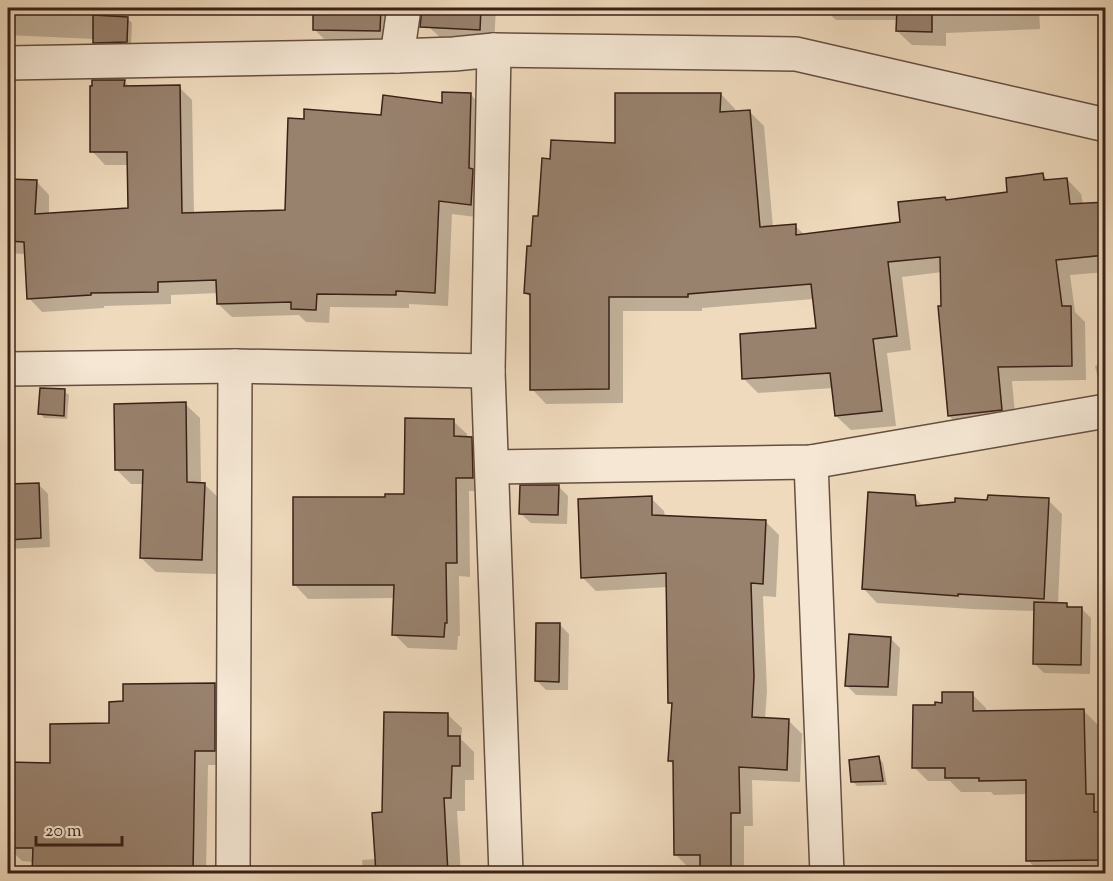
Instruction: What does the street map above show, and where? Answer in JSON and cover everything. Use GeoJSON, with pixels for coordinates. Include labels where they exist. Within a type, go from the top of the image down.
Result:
{"type":"FeatureCollection","features":[{"type":"Feature","properties":{"kind":"street"},"geometry":{"type":"LineString","coordinates":[[397,56],[404,8]]}},
{"type":"Feature","properties":{"kind":"street"},"geometry":{"type":"LineString","coordinates":[[494,50],[488,371],[506,873]]}},
{"type":"Feature","properties":{"kind":"street"},"geometry":{"type":"LineString","coordinates":[[8,63],[397,56],[494,50],[796,54],[1106,125]]}},
{"type":"Feature","properties":{"kind":"street"},"geometry":{"type":"LineString","coordinates":[[8,369],[235,366],[488,371]]}},
{"type":"Feature","properties":{"kind":"street"},"geometry":{"type":"LineString","coordinates":[[233,873],[235,366]]}},
{"type":"Feature","properties":{"kind":"street"},"geometry":{"type":"LineString","coordinates":[[492,467],[811,462],[1106,411]]}},
{"type":"Feature","properties":{"kind":"street"},"geometry":{"type":"LineString","coordinates":[[811,462],[827,873]]}},
{"type":"Feature","properties":{"kind":"building"},"geometry":{"type":"Polygon","coordinates":[[[313,8],[381,8],[380,31],[313,30],[313,8]]]}},
{"type":"Feature","properties":{"kind":"building"},"geometry":{"type":"Polygon","coordinates":[[[422,8],[481,8],[480,30],[420,27],[422,8]]]}},
{"type":"Feature","properties":{"kind":"building"},"geometry":{"type":"Polygon","coordinates":[[[897,8],[932,8],[932,32],[896,31],[897,8]]]}},
{"type":"Feature","properties":{"kind":"building"},"geometry":{"type":"Polygon","coordinates":[[[93,15],[128,17],[127,42],[93,43],[93,15]]]}},
{"type":"Feature","properties":{"kind":"building"},"geometry":{"type":"Polygon","coordinates":[[[92,80],[125,80],[124,86],[180,85],[182,213],[285,210],[288,118],[304,119],[304,109],[381,115],[383,95],[442,103],[442,92],[471,93],[469,168],[473,169],[471,205],[439,201],[435,293],[396,291],[396,295],[317,294],[316,310],[291,309],[291,302],[217,304],[216,280],[158,282],[158,292],[91,293],[91,295],[27,299],[24,242],[8,241],[8,179],[37,180],[35,214],[128,208],[127,152],[90,152],[90,86],[92,86],[92,80]]]}},
{"type":"Feature","properties":{"kind":"building"},"geometry":{"type":"Polygon","coordinates":[[[615,93],[721,93],[720,112],[750,110],[760,227],[796,224],[796,235],[900,222],[898,202],[945,197],[946,200],[1007,192],[1006,178],[1043,173],[1044,180],[1067,178],[1070,204],[1106,202],[1106,255],[1056,260],[1062,306],[1071,306],[1072,366],[998,367],[1002,410],[948,416],[938,306],[941,306],[940,257],[888,262],[897,336],[873,339],[882,411],[835,416],[830,373],[742,379],[740,334],[816,328],[811,284],[688,294],[688,297],[609,297],[609,389],[530,390],[530,294],[524,293],[527,246],[531,246],[533,216],[538,216],[542,158],[550,159],[551,140],[615,143],[615,93]]]}},
{"type":"Feature","properties":{"kind":"building"},"geometry":{"type":"Polygon","coordinates":[[[40,388],[65,389],[64,416],[38,414],[40,388]]]}},
{"type":"Feature","properties":{"kind":"building"},"geometry":{"type":"Polygon","coordinates":[[[186,402],[187,482],[205,483],[202,560],[140,558],[143,470],[115,470],[114,404],[186,402]]]}},
{"type":"Feature","properties":{"kind":"building"},"geometry":{"type":"Polygon","coordinates":[[[405,418],[454,419],[454,436],[472,437],[473,478],[456,478],[457,563],[446,563],[447,623],[445,623],[444,637],[392,635],[394,585],[293,585],[293,497],[385,497],[385,494],[404,494],[405,418]]]}},
{"type":"Feature","properties":{"kind":"building"},"geometry":{"type":"Polygon","coordinates":[[[39,483],[41,538],[8,540],[8,484],[39,483]]]}},
{"type":"Feature","properties":{"kind":"building"},"geometry":{"type":"Polygon","coordinates":[[[520,485],[559,485],[558,515],[519,514],[520,485]]]}},
{"type":"Feature","properties":{"kind":"building"},"geometry":{"type":"Polygon","coordinates":[[[868,492],[915,495],[916,506],[955,502],[955,498],[987,500],[988,495],[1049,498],[1044,599],[862,589],[868,492]]]}},
{"type":"Feature","properties":{"kind":"building"},"geometry":{"type":"Polygon","coordinates":[[[652,496],[652,515],[766,520],[763,584],[751,583],[754,677],[752,717],[789,719],[787,770],[739,767],[740,813],[731,813],[731,873],[700,873],[700,855],[674,855],[673,761],[668,761],[672,703],[668,703],[666,573],[581,578],[578,499],[652,496]]]}},
{"type":"Feature","properties":{"kind":"building"},"geometry":{"type":"Polygon","coordinates":[[[1034,602],[1067,603],[1067,607],[1082,607],[1081,665],[1033,664],[1034,602]]]}},
{"type":"Feature","properties":{"kind":"building"},"geometry":{"type":"Polygon","coordinates":[[[536,623],[560,623],[559,682],[535,681],[536,623]]]}},
{"type":"Feature","properties":{"kind":"building"},"geometry":{"type":"Polygon","coordinates":[[[849,634],[891,637],[888,687],[845,686],[849,634]]]}},
{"type":"Feature","properties":{"kind":"building"},"geometry":{"type":"Polygon","coordinates":[[[215,683],[215,751],[195,751],[193,873],[32,873],[33,848],[8,848],[8,762],[50,763],[50,724],[109,723],[109,702],[123,701],[123,684],[215,683]]]}},
{"type":"Feature","properties":{"kind":"building"},"geometry":{"type":"Polygon","coordinates":[[[942,692],[973,692],[973,711],[1084,709],[1086,794],[1094,794],[1094,812],[1102,812],[1102,860],[1026,861],[1026,780],[979,781],[979,778],[945,778],[945,768],[912,768],[913,705],[942,703],[942,692]]]}},
{"type":"Feature","properties":{"kind":"building"},"geometry":{"type":"Polygon","coordinates":[[[384,712],[448,713],[448,736],[460,736],[460,766],[452,766],[451,798],[444,798],[448,873],[376,873],[372,813],[382,812],[384,712]]]}},
{"type":"Feature","properties":{"kind":"building"},"geometry":{"type":"Polygon","coordinates":[[[879,756],[883,781],[851,782],[849,760],[879,756]]]}}]}
